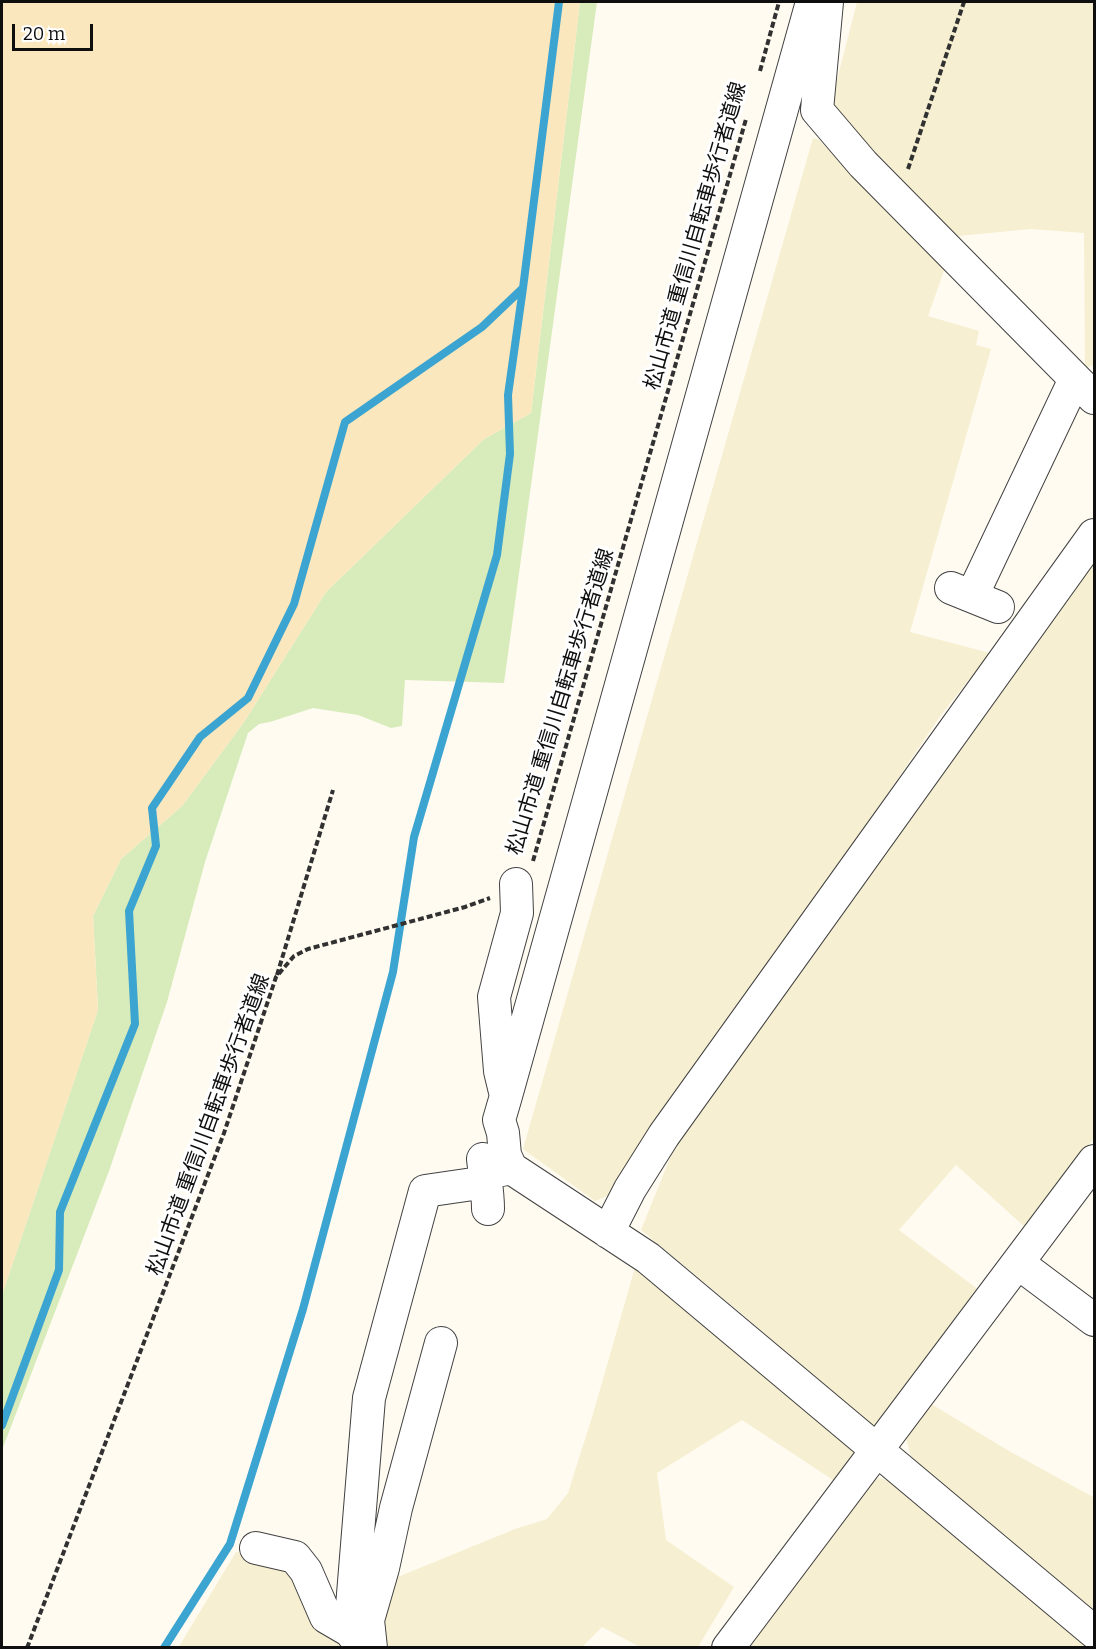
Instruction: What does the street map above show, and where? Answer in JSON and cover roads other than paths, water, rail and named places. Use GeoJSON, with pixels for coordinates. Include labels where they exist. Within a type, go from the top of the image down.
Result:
{"type":"FeatureCollection","features":[{"type":"Feature","properties":{"kind":"street"},"geometry":{"type":"LineString","coordinates":[[502,1108],[812,2]]}},
{"type":"Feature","properties":{"kind":"street"},"geometry":{"type":"LineString","coordinates":[[827,2],[817,110],[863,164],[1085,388],[973,597]]}},
{"type":"Feature","properties":{"kind":"street"},"geometry":{"type":"LineString","coordinates":[[608,1232],[630,1189],[664,1135],[1095,535]]}},
{"type":"Feature","properties":{"kind":"street"},"geometry":{"type":"LineString","coordinates":[[489,1209],[488,1188],[498,1173],[505,1155],[494,998],[517,913],[516,884]]}},
{"type":"Feature","properties":{"kind":"street"},"geometry":{"type":"LineString","coordinates":[[728,1647],[1095,1161]]}},
{"type":"Feature","properties":{"kind":"street"},"geometry":{"type":"LineString","coordinates":[[498,1173],[608,1232],[648,1258],[1095,1632]]}},
{"type":"Feature","properties":{"kind":"street"},"geometry":{"type":"LineString","coordinates":[[361,1642],[369,1398],[425,1191],[473,1184],[498,1173]]}},
{"type":"Feature","properties":{"kind":"street"},"geometry":{"type":"LineString","coordinates":[[1018,1263],[1095,1320]]}},
{"type":"Feature","properties":{"kind":"street"},"geometry":{"type":"LineString","coordinates":[[361,1642],[383,1568],[396,1508],[441,1343]]}},
{"type":"Feature","properties":{"kind":"street"},"geometry":{"type":"LineString","coordinates":[[256,1548],[295,1557],[306,1571],[326,1617],[361,1642]]}},
{"type":"Feature","properties":{"kind":"waterway"},"geometry":{"type":"LineString","coordinates":[[2,1425],[59,1270],[60,1212],[135,1024],[129,911],[156,846],[152,808],[200,737],[248,698],[294,604],[345,422],[482,327],[523,288],[559,2]]}},
{"type":"Feature","properties":{"kind":"waterway"},"geometry":{"type":"LineString","coordinates":[[164,1648],[230,1544],[303,1309],[393,972],[414,837],[497,555],[510,454],[508,395],[523,288]]}}]}
